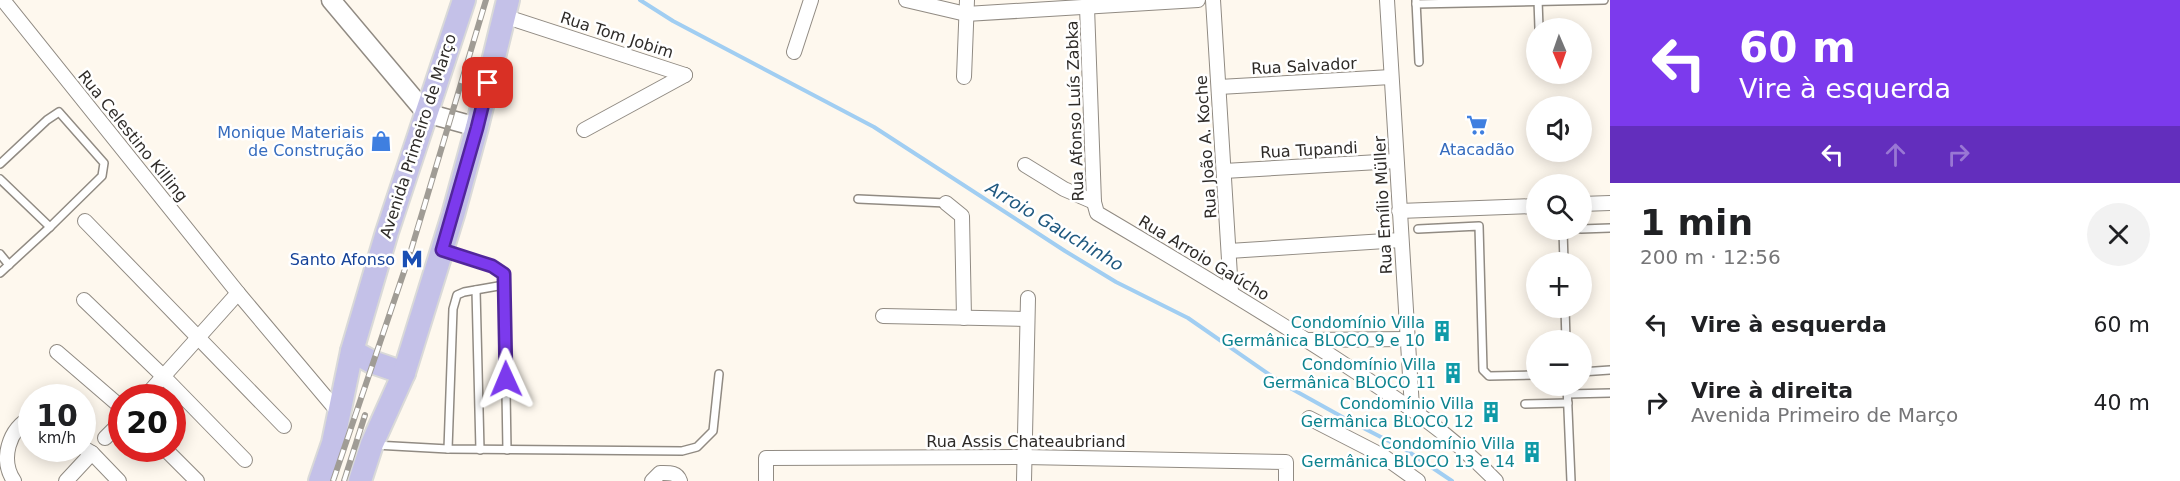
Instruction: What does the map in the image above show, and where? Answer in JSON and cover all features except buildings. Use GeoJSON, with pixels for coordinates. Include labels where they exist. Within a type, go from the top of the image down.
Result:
{"type":"FeatureCollection","features":[{"type":"Feature","properties":{"kind":"main road","name":"Avenida Primeiro de Março"},"geometry":{"type":"LineString","coordinates":[[320,481],[333,443],[352,351],[387,232],[464,0]]}},
{"type":"Feature","properties":{"kind":"main road"},"geometry":{"type":"LineString","coordinates":[[360,481],[372,444],[404,373],[442,250],[477,128],[506,8]]}},
{"type":"Feature","properties":{"kind":"main road"},"geometry":{"type":"LineString","coordinates":[[352,351],[372,362],[404,373]]}},
{"type":"Feature","properties":{"kind":"street","name":"Rua Celestino Killing"},"geometry":{"type":"LineString","coordinates":[[3,0],[238,292],[339,413]]}},
{"type":"Feature","properties":{"kind":"street"},"geometry":{"type":"LineString","coordinates":[[331,0],[426,112],[477,128]]}},
{"type":"Feature","properties":{"kind":"street"},"geometry":{"type":"LineString","coordinates":[[794,52],[811,0]]}},
{"type":"Feature","properties":{"kind":"street"},"geometry":{"type":"LineString","coordinates":[[906,0],[967,7],[1087,7],[1198,0]]}},
{"type":"Feature","properties":{"kind":"street","name":"Rua João A. Koche"},"geometry":{"type":"LineString","coordinates":[[1213,0],[1232,292]]}},
{"type":"Feature","properties":{"kind":"street","name":"Rua Emílio Müller"},"geometry":{"type":"LineString","coordinates":[[1387,0],[1412,408]]}},
{"type":"Feature","properties":{"kind":"street"},"geometry":{"type":"LineString","coordinates":[[964,77],[967,7]]}},
{"type":"Feature","properties":{"kind":"street","name":"Rua Afonso Luís Zabka"},"geometry":{"type":"LineString","coordinates":[[1087,7],[1096,208]]}},
{"type":"Feature","properties":{"kind":"street","name":"Rua Tom Jobim"},"geometry":{"type":"LineString","coordinates":[[506,8],[685,75],[584,130]]}},
{"type":"Feature","properties":{"kind":"street","name":"Rua Salvador"},"geometry":{"type":"LineString","coordinates":[[1219,87],[1391,77]]}},
{"type":"Feature","properties":{"kind":"street","name":"Rua Tupandi"},"geometry":{"type":"LineString","coordinates":[[1224,171],[1396,161]]}},
{"type":"Feature","properties":{"kind":"street","name":"Rua Arroio Gaúcho"},"geometry":{"type":"LineString","coordinates":[[1025,165],[1232,292],[1412,408],[1485,469],[1496,481]]}},
{"type":"Feature","properties":{"kind":"street"},"geometry":{"type":"LineString","coordinates":[[1592,203],[1610,202]]}},
{"type":"Feature","properties":{"kind":"street"},"geometry":{"type":"LineString","coordinates":[[946,203],[962,216],[964,318]]}},
{"type":"Feature","properties":{"kind":"street"},"geometry":{"type":"LineString","coordinates":[[1399,211],[1526,206]]}},
{"type":"Feature","properties":{"kind":"street"},"geometry":{"type":"LineString","coordinates":[[85,220],[284,426]]}},
{"type":"Feature","properties":{"kind":"street"},"geometry":{"type":"LineString","coordinates":[[1229,251],[1401,240]]}},
{"type":"Feature","properties":{"kind":"street"},"geometry":{"type":"LineString","coordinates":[[157,384],[238,292]]}},
{"type":"Feature","properties":{"kind":"street"},"geometry":{"type":"LineString","coordinates":[[1024,481],[1028,298]]}},
{"type":"Feature","properties":{"kind":"street"},"geometry":{"type":"LineString","coordinates":[[84,300],[245,460]]}},
{"type":"Feature","properties":{"kind":"street"},"geometry":{"type":"LineString","coordinates":[[883,316],[1027,318]]}},
{"type":"Feature","properties":{"kind":"street"},"geometry":{"type":"LineString","coordinates":[[1306,340],[1407,339]]}},
{"type":"Feature","properties":{"kind":"street"},"geometry":{"type":"LineString","coordinates":[[57,352],[108,396]]}},
{"type":"Feature","properties":{"kind":"street"},"geometry":{"type":"LineString","coordinates":[[1309,417],[1383,456],[1418,481]]}},
{"type":"Feature","properties":{"kind":"street"},"geometry":{"type":"LineString","coordinates":[[14,481],[7,473],[4,462],[6,446],[18,429]]}},
{"type":"Feature","properties":{"kind":"street"},"geometry":{"type":"LineString","coordinates":[[105,438],[108,435]]}},
{"type":"Feature","properties":{"kind":"street","name":"Rua Assis Chateaubriand"},"geometry":{"type":"LineString","coordinates":[[766,481],[766,458],[1024,457],[1286,462],[1286,481]]}},
{"type":"Feature","properties":{"kind":"street"},"geometry":{"type":"LineString","coordinates":[[96,459],[119,481]]}},
{"type":"Feature","properties":{"kind":"street"},"geometry":{"type":"LineString","coordinates":[[66,481],[79,462]]}},
{"type":"Feature","properties":{"kind":"street"},"geometry":{"type":"LineString","coordinates":[[178,462],[197,481]]}},
{"type":"Feature","properties":{"kind":"street"},"geometry":{"type":"LineString","coordinates":[[652,481],[660,473],[673,473],[680,481]]}},
{"type":"Feature","properties":{"kind":"lane"},"geometry":{"type":"LineString","coordinates":[[1419,62],[1416,2],[1604,0]]}},
{"type":"Feature","properties":{"kind":"lane"},"geometry":{"type":"LineString","coordinates":[[1538,1],[1539,18]]}},
{"type":"Feature","properties":{"kind":"lane"},"geometry":{"type":"LineString","coordinates":[[0,164],[47,120],[59,112],[104,163],[102,176],[0,273]]}},
{"type":"Feature","properties":{"kind":"lane"},"geometry":{"type":"LineString","coordinates":[[0,179],[50,227]]}},
{"type":"Feature","properties":{"kind":"lane"},"geometry":{"type":"LineString","coordinates":[[858,199],[946,203]]}},
{"type":"Feature","properties":{"kind":"lane"},"geometry":{"type":"LineString","coordinates":[[1418,229],[1479,226],[1483,370],[1489,376],[1526,375]]}},
{"type":"Feature","properties":{"kind":"lane"},"geometry":{"type":"LineString","coordinates":[[1592,229],[1610,228]]}},
{"type":"Feature","properties":{"kind":"lane"},"geometry":{"type":"LineString","coordinates":[[442,250],[492,266],[504,274],[507,450]]}},
{"type":"Feature","properties":{"kind":"lane"},"geometry":{"type":"LineString","coordinates":[[0,254],[9,265]]}},
{"type":"Feature","properties":{"kind":"lane"},"geometry":{"type":"LineString","coordinates":[[448,449],[453,309],[457,295],[504,285]]}},
{"type":"Feature","properties":{"kind":"lane"},"geometry":{"type":"LineString","coordinates":[[476,290],[480,450]]}},
{"type":"Feature","properties":{"kind":"lane"},"geometry":{"type":"LineString","coordinates":[[1592,371],[1610,370]]}},
{"type":"Feature","properties":{"kind":"lane"},"geometry":{"type":"LineString","coordinates":[[372,444],[480,450],[682,451],[697,447],[713,431],[719,374]]}},
{"type":"Feature","properties":{"kind":"lane"},"geometry":{"type":"LineString","coordinates":[[1525,404],[1610,393]]}},
{"type":"Feature","properties":{"kind":"lane"},"geometry":{"type":"LineString","coordinates":[[1568,399],[1571,481]]}},
{"type":"Feature","properties":{"kind":"waterway","name":"Arroio Gauchinho"},"geometry":{"type":"LineString","coordinates":[[640,0],[673,21],[874,127],[1065,251],[1116,282],[1188,318],[1283,384],[1406,450],[1452,481]]}},
{"type":"Feature","properties":{"kind":"railway"},"geometry":{"type":"LineString","coordinates":[[333,481],[409,257],[486,0]]}},
{"type":"Feature","properties":{"kind":"railway"},"geometry":{"type":"LineString","coordinates":[[344,481],[365,415]]}},
{"type":"Feature","properties":{"kind":"place","name":"Atacadão"},"geometry":{"type":"Point","coordinates":[1477,125]}},
{"type":"Feature","properties":{"kind":"place","name":"Monique Materiais de Construção"},"geometry":{"type":"Point","coordinates":[381,141]}},
{"type":"Feature","properties":{"kind":"place","name":"Santo Afonso"},"geometry":{"type":"Point","coordinates":[412,259]}},
{"type":"Feature","properties":{"kind":"place","name":"Condomínio Villa Germânica BLOCO 9 e 10"},"geometry":{"type":"Point","coordinates":[1442,331]}},
{"type":"Feature","properties":{"kind":"place","name":"Condomínio Villa Germânica BLOCO 11"},"geometry":{"type":"Point","coordinates":[1453,373]}},
{"type":"Feature","properties":{"kind":"place","name":"Condomínio Villa Germânica BLOCO 12"},"geometry":{"type":"Point","coordinates":[1491,412]}},
{"type":"Feature","properties":{"kind":"place","name":"Condomínio Villa Germânica BLOCO 13 e 14"},"geometry":{"type":"Point","coordinates":[1532,452]}},
{"type":"Feature","properties":{"kind":"route"},"geometry":{"type":"LineString","coordinates":[[488,83],[442,250],[492,266],[504,274],[506,379]]}}]}
